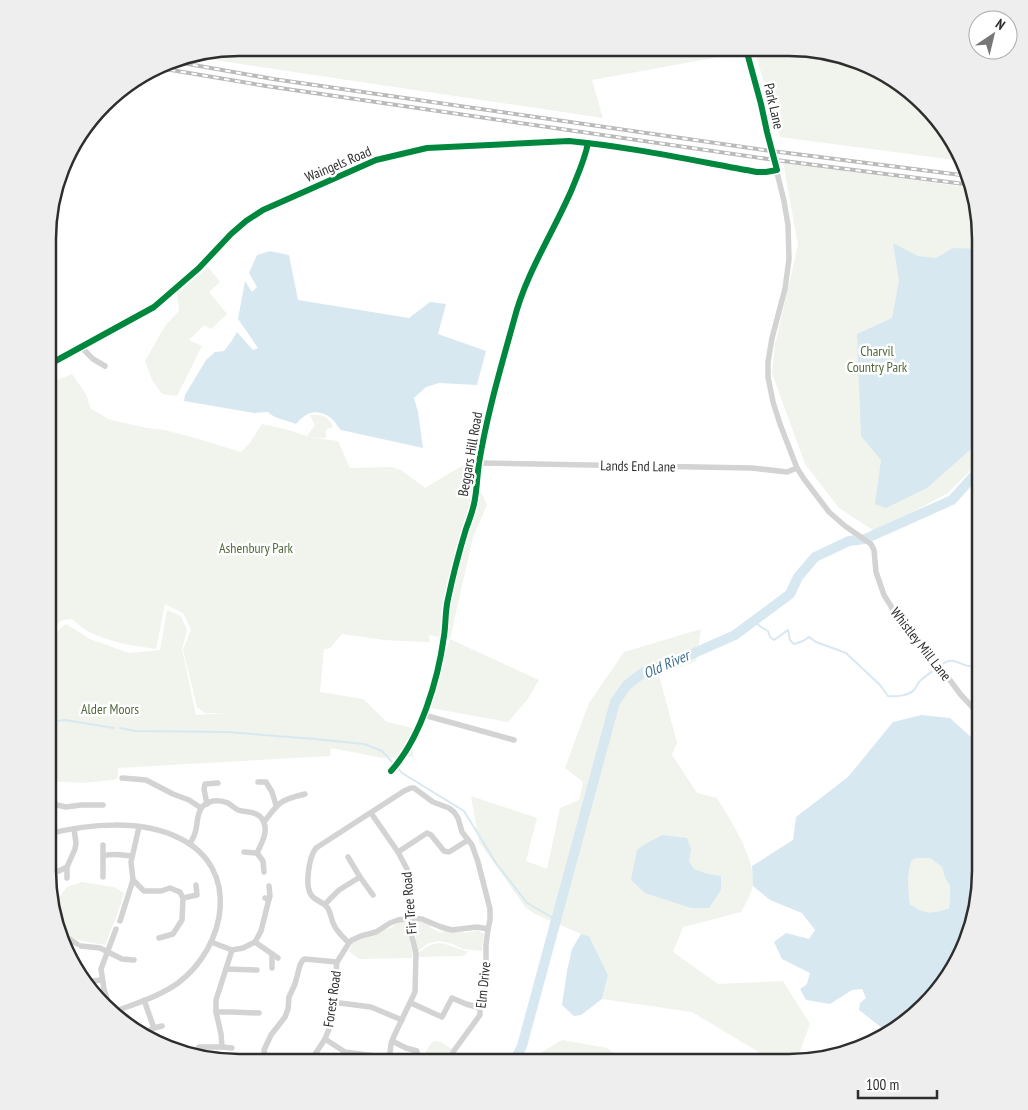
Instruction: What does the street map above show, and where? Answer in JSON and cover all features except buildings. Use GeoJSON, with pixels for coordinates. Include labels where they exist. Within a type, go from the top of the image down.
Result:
{"type":"FeatureCollection","features":[{"type":"Feature","properties":{"kind":"street","name":"Park Lane"},"geometry":{"type":"LineString","coordinates":[[748,56],[762,104],[788,225],[789,259],[785,288],[769,351],[768,378],[773,402],[797,468],[804,479],[829,512],[845,526],[865,539]]}},
{"type":"Feature","properties":{"kind":"street","name":"Waingels Road"},"geometry":{"type":"LineString","coordinates":[[56,361],[154,307],[199,268],[231,234],[263,210],[376,160],[427,148],[569,141],[757,172],[777,170]]}},
{"type":"Feature","properties":{"kind":"street","name":"Beggars Hill Road"},"geometry":{"type":"LineString","coordinates":[[391,771],[405,752],[424,715],[436,683],[444,636],[447,601],[474,505],[479,463],[496,385],[517,306],[529,276],[561,213],[586,154],[588,143]]}},
{"type":"Feature","properties":{"kind":"street"},"geometry":{"type":"LineString","coordinates":[[81,347],[94,360],[105,366]]}},
{"type":"Feature","properties":{"kind":"street","name":"Lands End Lane"},"geometry":{"type":"LineString","coordinates":[[479,463],[752,468],[787,472],[797,468]]}},
{"type":"Feature","properties":{"kind":"street","name":"Whistley Mill Lane"},"geometry":{"type":"LineString","coordinates":[[865,539],[874,550],[876,572],[884,595],[894,611],[919,638],[972,707]]}},
{"type":"Feature","properties":{"kind":"street"},"geometry":{"type":"LineString","coordinates":[[424,715],[514,740]]}},
{"type":"Feature","properties":{"kind":"street"},"geometry":{"type":"LineString","coordinates":[[122,778],[146,780],[189,800],[201,808]]}},
{"type":"Feature","properties":{"kind":"street"},"geometry":{"type":"LineString","coordinates":[[207,804],[204,781],[218,783]]}},
{"type":"Feature","properties":{"kind":"street"},"geometry":{"type":"LineString","coordinates":[[258,782],[266,782],[272,792],[276,805]]}},
{"type":"Feature","properties":{"kind":"street"},"geometry":{"type":"LineString","coordinates":[[349,943],[334,926],[329,909],[325,904],[317,901],[312,896],[308,888],[312,854],[316,848],[408,789],[414,788],[434,802],[454,812],[458,818],[460,828],[468,840],[447,853],[431,834],[427,834],[398,852]]}},
{"type":"Feature","properties":{"kind":"street"},"geometry":{"type":"LineString","coordinates":[[171,801],[173,794]]}},
{"type":"Feature","properties":{"kind":"street"},"geometry":{"type":"LineString","coordinates":[[264,822],[276,805],[287,798],[305,794]]}},
{"type":"Feature","properties":{"kind":"street"},"geometry":{"type":"LineString","coordinates":[[190,844],[195,833],[197,817],[201,808],[215,800],[226,802],[238,810],[251,812],[259,816],[264,822],[266,833],[256,853]]}},
{"type":"Feature","properties":{"kind":"street"},"geometry":{"type":"LineString","coordinates":[[56,805],[66,807],[103,805]]}},
{"type":"Feature","properties":{"kind":"street"},"geometry":{"type":"LineString","coordinates":[[93,805],[94,812]]}},
{"type":"Feature","properties":{"kind":"street","name":"Fir Tree Road"},"geometry":{"type":"LineString","coordinates":[[371,813],[406,865],[408,874],[412,937],[416,953],[416,989],[411,1003]]}},
{"type":"Feature","properties":{"kind":"street"},"geometry":{"type":"LineString","coordinates":[[56,832],[74,829],[116,826],[139,827],[165,832],[190,844],[199,852],[208,862],[218,884],[221,899],[219,923],[212,942],[199,962],[180,981],[165,991],[120,1009]]}},
{"type":"Feature","properties":{"kind":"street"},"geometry":{"type":"LineString","coordinates":[[120,921],[133,880],[131,862],[139,827]]}},
{"type":"Feature","properties":{"kind":"street"},"geometry":{"type":"LineString","coordinates":[[67,878],[67,867],[76,843],[74,829]]}},
{"type":"Feature","properties":{"kind":"street","name":"Elm Drive"},"geometry":{"type":"LineString","coordinates":[[452,1054],[478,1018],[484,1000],[486,942],[490,920],[489,902],[474,850],[468,840]]}},
{"type":"Feature","properties":{"kind":"street"},"geometry":{"type":"LineString","coordinates":[[103,845],[103,877]]}},
{"type":"Feature","properties":{"kind":"street"},"geometry":{"type":"LineString","coordinates":[[244,852],[256,853],[263,861],[264,872]]}},
{"type":"Feature","properties":{"kind":"street"},"geometry":{"type":"LineString","coordinates":[[103,856],[120,854],[132,856]]}},
{"type":"Feature","properties":{"kind":"street"},"geometry":{"type":"LineString","coordinates":[[348,857],[373,895]]}},
{"type":"Feature","properties":{"kind":"street"},"geometry":{"type":"LineString","coordinates":[[56,872],[67,867]]}},
{"type":"Feature","properties":{"kind":"street"},"geometry":{"type":"LineString","coordinates":[[325,904],[339,890],[360,877]]}},
{"type":"Feature","properties":{"kind":"street"},"geometry":{"type":"LineString","coordinates":[[133,880],[144,891],[161,891],[170,888],[180,892],[183,898],[185,921],[173,934],[159,938]]}},
{"type":"Feature","properties":{"kind":"street"},"geometry":{"type":"LineString","coordinates":[[183,898],[198,898],[196,885]]}},
{"type":"Feature","properties":{"kind":"street"},"geometry":{"type":"LineString","coordinates":[[212,942],[232,950],[243,948],[254,942],[269,912],[267,899],[270,896],[269,886]]}},
{"type":"Feature","properties":{"kind":"street"},"geometry":{"type":"LineString","coordinates":[[338,962],[349,943],[361,936],[376,932],[394,921],[411,918],[422,919],[452,930],[476,927],[488,929]]}},
{"type":"Feature","properties":{"kind":"street"},"geometry":{"type":"LineString","coordinates":[[106,996],[101,969],[116,929]]}},
{"type":"Feature","properties":{"kind":"street"},"geometry":{"type":"LineString","coordinates":[[69,939],[79,945],[100,948],[122,959],[134,960]]}},
{"type":"Feature","properties":{"kind":"street"},"geometry":{"type":"LineString","coordinates":[[254,942],[271,951],[278,958]]}},
{"type":"Feature","properties":{"kind":"street"},"geometry":{"type":"LineString","coordinates":[[222,1047],[216,1012],[216,1000],[232,950]]}},
{"type":"Feature","properties":{"kind":"street"},"geometry":{"type":"LineString","coordinates":[[271,951],[272,968]]}},
{"type":"Feature","properties":{"kind":"street","name":"Forest Road"},"geometry":{"type":"LineString","coordinates":[[265,1054],[264,1050],[273,1031],[285,1017],[289,997],[301,962],[305,959],[338,962],[329,1028],[325,1039],[315,1054]]}},
{"type":"Feature","properties":{"kind":"street"},"geometry":{"type":"LineString","coordinates":[[226,969],[256,970]]}},
{"type":"Feature","properties":{"kind":"street"},"geometry":{"type":"LineString","coordinates":[[93,981],[102,980]]}},
{"type":"Feature","properties":{"kind":"street"},"geometry":{"type":"LineString","coordinates":[[391,1054],[392,1042],[411,1003],[442,1017],[452,998],[480,1008]]}},
{"type":"Feature","properties":{"kind":"street"},"geometry":{"type":"LineString","coordinates":[[144,1000],[154,1028]]}},
{"type":"Feature","properties":{"kind":"street"},"geometry":{"type":"LineString","coordinates":[[332,1002],[371,1007],[402,1020]]}},
{"type":"Feature","properties":{"kind":"street"},"geometry":{"type":"LineString","coordinates":[[216,1012],[230,1008],[259,1013]]}},
{"type":"Feature","properties":{"kind":"street"},"geometry":{"type":"LineString","coordinates":[[150,1030],[162,1026]]}},
{"type":"Feature","properties":{"kind":"street"},"geometry":{"type":"LineString","coordinates":[[325,1039],[345,1052],[356,1054]]}},
{"type":"Feature","properties":{"kind":"street"},"geometry":{"type":"LineString","coordinates":[[392,1042],[417,1051],[418,1054]]}},
{"type":"Feature","properties":{"kind":"street"},"geometry":{"type":"LineString","coordinates":[[199,1047],[232,1048]]}},
{"type":"Feature","properties":{"kind":"green space"},"geometry":{"type":"Polygon","coordinates":[[[239,56],[724,56],[592,80],[603,118],[208,59],[239,56]]]}},
{"type":"Feature","properties":{"kind":"green space"},"geometry":{"type":"Polygon","coordinates":[[[756,56],[813,58],[836,62],[870,75],[900,94],[918,110],[934,128],[954,160],[780,137],[756,56]]]}},
{"type":"Feature","properties":{"kind":"green space","name":"Charvil Country Park"},"geometry":{"type":"Polygon","coordinates":[[[783,162],[964,187],[966,192],[972,239],[972,469],[948,493],[876,532],[839,508],[805,464],[772,373],[775,345],[798,245],[783,162]]]}},
{"type":"Feature","properties":{"kind":"green space"},"geometry":{"type":"Polygon","coordinates":[[[208,267],[220,282],[209,292],[227,314],[211,329],[204,325],[189,340],[202,346],[177,396],[162,394],[152,380],[145,361],[165,326],[179,311],[177,294],[208,267]]]}},
{"type":"Feature","properties":{"kind":"green space","name":"Ashenbury Park"},"geometry":{"type":"Polygon","coordinates":[[[72,374],[86,394],[91,409],[111,420],[165,430],[241,452],[249,444],[262,424],[307,436],[315,425],[310,415],[318,415],[327,418],[333,427],[326,429],[326,438],[308,437],[338,441],[350,468],[391,467],[401,470],[425,488],[465,465],[482,466],[479,488],[487,505],[473,537],[450,639],[429,635],[430,642],[425,642],[384,640],[342,634],[330,648],[324,649],[320,692],[363,699],[387,722],[413,728],[413,757],[383,758],[331,748],[330,756],[118,768],[118,778],[113,780],[82,783],[56,781],[56,632],[66,624],[90,639],[129,653],[160,650],[167,610],[181,616],[187,630],[182,649],[196,715],[226,713],[205,713],[197,707],[183,650],[191,629],[183,613],[165,604],[156,649],[112,641],[87,631],[72,619],[62,620],[56,625],[56,381],[72,374]]]}},
{"type":"Feature","properties":{"kind":"green space"},"geometry":{"type":"Polygon","coordinates":[[[701,629],[696,661],[659,675],[677,743],[672,755],[697,793],[717,798],[746,850],[750,861],[753,886],[741,912],[683,927],[673,952],[718,984],[783,981],[810,1024],[799,1053],[762,1054],[692,1012],[602,999],[608,975],[589,936],[535,914],[526,908],[479,842],[471,796],[537,818],[526,861],[547,869],[560,808],[579,800],[583,782],[565,768],[589,703],[624,652],[701,629]]]}},
{"type":"Feature","properties":{"kind":"green space"},"geometry":{"type":"Polygon","coordinates":[[[450,639],[539,680],[527,700],[508,722],[430,708],[450,639]]]}},
{"type":"Feature","properties":{"kind":"green space"},"geometry":{"type":"Polygon","coordinates":[[[930,858],[942,866],[945,878],[950,886],[949,908],[925,912],[910,904],[908,888],[909,871],[912,860],[930,858]]]}},
{"type":"Feature","properties":{"kind":"green space"},"geometry":{"type":"Polygon","coordinates":[[[82,882],[114,887],[124,893],[105,945],[78,940],[68,935],[62,918],[58,898],[67,887],[82,882]]]}},
{"type":"Feature","properties":{"kind":"green space"},"geometry":{"type":"Polygon","coordinates":[[[417,921],[430,924],[431,928],[441,933],[444,931],[466,933],[480,931],[484,934],[482,951],[463,949],[440,941],[429,943],[418,951],[415,931],[417,921]]]}},
{"type":"Feature","properties":{"kind":"green space"},"geometry":{"type":"Polygon","coordinates":[[[398,922],[409,922],[412,958],[359,959],[349,951],[357,940],[391,928],[398,922]]]}},
{"type":"Feature","properties":{"kind":"green space"},"geometry":{"type":"Polygon","coordinates":[[[439,943],[468,951],[465,955],[461,956],[419,957],[418,953],[430,945],[439,943]]]}},
{"type":"Feature","properties":{"kind":"green space"},"geometry":{"type":"Polygon","coordinates":[[[562,1040],[607,1048],[615,1054],[539,1054],[562,1040]]]}},
{"type":"Feature","properties":{"kind":"green space"},"geometry":{"type":"Polygon","coordinates":[[[434,1041],[441,1042],[453,1050],[451,1054],[426,1054],[434,1041]]]}},
{"type":"Feature","properties":{"kind":"shaded area","name":"Charvil Country Park"},"geometry":{"type":"Polygon","coordinates":[[[893,243],[918,256],[936,258],[953,248],[972,249],[972,448],[927,488],[886,508],[875,504],[881,460],[861,436],[857,334],[892,318],[899,281],[893,243]]]}},
{"type":"Feature","properties":{"kind":"shaded area"},"geometry":{"type":"Polygon","coordinates":[[[270,251],[289,255],[298,300],[409,318],[430,302],[446,304],[438,334],[486,351],[477,385],[439,383],[426,387],[414,398],[423,448],[341,430],[325,414],[315,412],[308,414],[296,424],[277,418],[268,412],[254,413],[184,401],[185,395],[206,360],[215,352],[224,351],[237,332],[253,350],[258,348],[238,319],[245,281],[252,292],[257,287],[249,273],[257,255],[270,251]]]}},
{"type":"Feature","properties":{"kind":"shaded area"},"geometry":{"type":"Polygon","coordinates":[[[921,715],[950,718],[971,737],[972,871],[966,918],[953,952],[934,982],[900,1016],[882,1028],[859,1010],[860,1003],[866,998],[862,989],[852,990],[830,1004],[806,1000],[800,989],[807,984],[810,973],[782,959],[774,942],[786,933],[809,939],[815,930],[802,913],[770,900],[753,886],[752,866],[793,840],[796,817],[848,777],[893,722],[921,715]],[[930,858],[912,860],[909,876],[910,904],[925,912],[949,908],[950,886],[945,878],[942,867],[930,858]]]}},
{"type":"Feature","properties":{"kind":"shaded area"},"geometry":{"type":"Polygon","coordinates":[[[662,835],[687,838],[691,849],[689,861],[694,869],[721,876],[721,890],[709,908],[691,908],[645,893],[631,880],[637,850],[662,835]]]}},
{"type":"Feature","properties":{"kind":"shaded area"},"geometry":{"type":"Polygon","coordinates":[[[581,934],[589,936],[608,975],[602,999],[581,1015],[574,1016],[562,1005],[572,949],[581,934]]]}},
{"type":"Feature","properties":{"kind":"waterway","name":"Old River"},"geometry":{"type":"LineString","coordinates":[[518,1054],[522,1046],[615,702],[627,685],[644,672],[683,658],[735,635],[790,594],[798,577],[815,557],[849,541],[865,539],[952,500],[972,478]]}},
{"type":"Feature","properties":{"kind":"waterway"},"geometry":{"type":"LineString","coordinates":[[754,621],[768,631],[770,637],[774,640],[788,630],[790,640],[794,644],[809,637],[816,642],[846,653],[880,685],[888,696],[908,694],[915,689],[921,680],[946,662],[953,661],[966,666],[972,666]]}},
{"type":"Feature","properties":{"kind":"waterway"},"geometry":{"type":"LineString","coordinates":[[56,721],[65,720],[114,728]]}},
{"type":"Feature","properties":{"kind":"waterway"},"geometry":{"type":"LineString","coordinates":[[120,728],[135,731],[227,732],[364,744],[382,751],[393,763]]}},
{"type":"Feature","properties":{"kind":"waterway"},"geometry":{"type":"LineString","coordinates":[[398,768],[402,773],[464,811],[496,863],[527,903],[555,919]]}},
{"type":"Feature","properties":{"kind":"railway"},"geometry":{"type":"LineString","coordinates":[[187,64],[273,79],[764,150],[960,175]]}},
{"type":"Feature","properties":{"kind":"railway"},"geometry":{"type":"LineString","coordinates":[[170,70],[266,86],[768,159],[963,184]]}},
{"type":"Feature","properties":{"kind":"marked path"},"geometry":{"type":"LineString","coordinates":[[933,665],[938,672]]}},
{"type":"Feature","properties":{"kind":"cycle path"},"geometry":{"type":"LineString","coordinates":[[56,361],[154,307],[199,268],[231,234],[263,210],[376,160],[427,148],[569,141],[640,151],[757,172],[777,170],[748,56]]}},
{"type":"Feature","properties":{"kind":"cycle path"},"geometry":{"type":"LineString","coordinates":[[391,771],[402,758],[411,742],[433,689],[445,631],[446,608],[461,546],[474,504],[486,427],[519,303],[525,286],[572,189],[588,143]]}},
{"type":"Feature","properties":{"kind":"park label","name":"Alder Moors"},"geometry":{"type":"Point","coordinates":[110,709]}}]}
